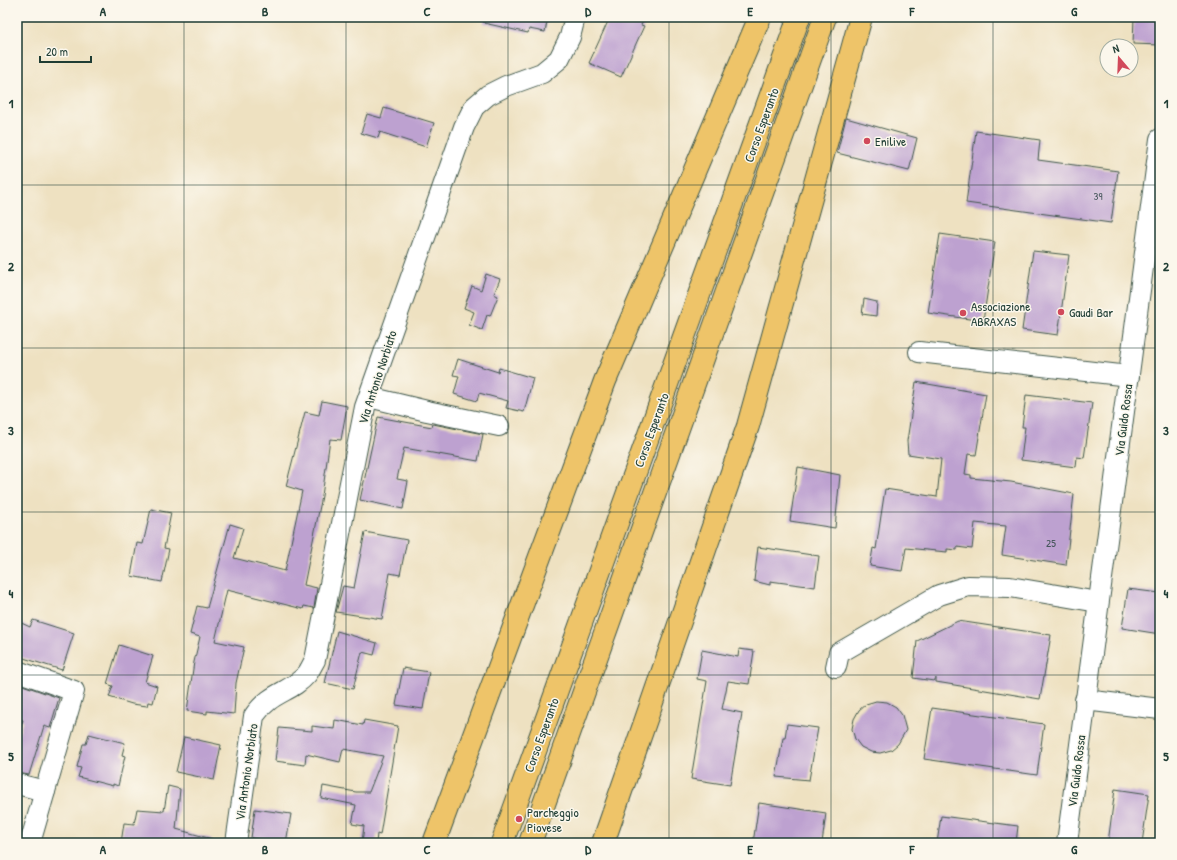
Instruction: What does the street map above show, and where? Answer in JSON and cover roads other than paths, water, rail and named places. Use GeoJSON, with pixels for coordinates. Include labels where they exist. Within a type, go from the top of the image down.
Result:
{"type":"FeatureCollection","features":[{"type":"Feature","properties":{"kind":"highway"},"geometry":{"type":"LineString","coordinates":[[434,843],[605,380],[760,17]]}},
{"type":"Feature","properties":{"kind":"highway","name":"Corso Esperanto"},"geometry":{"type":"LineString","coordinates":[[502,843],[799,17]]}},
{"type":"Feature","properties":{"kind":"highway","name":"Corso Esperanto"},"geometry":{"type":"LineString","coordinates":[[530,843],[825,17]]}},
{"type":"Feature","properties":{"kind":"highway"},"geometry":{"type":"LineString","coordinates":[[603,843],[748,426],[861,17]]}},
{"type":"Feature","properties":{"kind":"street","name":"Via Antonio Norbiato"},"geometry":{"type":"LineString","coordinates":[[236,843],[254,716],[262,704],[274,695],[298,682],[308,673],[315,660],[361,426],[369,397],[464,127],[474,106],[488,95],[506,86],[542,73],[559,59],[570,37],[575,17]]}},
{"type":"Feature","properties":{"kind":"street","name":"Via Guido Rossa"},"geometry":{"type":"LineString","coordinates":[[1067,843],[1160,140]]}},
{"type":"Feature","properties":{"kind":"street"},"geometry":{"type":"LineString","coordinates":[[919,352],[1129,376]]}},
{"type":"Feature","properties":{"kind":"street"},"geometry":{"type":"LineString","coordinates":[[369,397],[499,426]]}},
{"type":"Feature","properties":{"kind":"street"},"geometry":{"type":"LineString","coordinates":[[836,667],[840,653],[867,635],[939,595],[968,586],[1010,587],[1098,602]]}},
{"type":"Feature","properties":{"kind":"street"},"geometry":{"type":"LineString","coordinates":[[17,671],[74,690],[30,843]]}},
{"type":"Feature","properties":{"kind":"street"},"geometry":{"type":"LineString","coordinates":[[1085,700],[1160,709]]}},
{"type":"Feature","properties":{"kind":"street"},"geometry":{"type":"LineString","coordinates":[[17,784],[45,791]]}},
{"type":"Feature","properties":{"kind":"place","name":"Enilive"},"geometry":{"type":"Point","coordinates":[867,141]}},
{"type":"Feature","properties":{"kind":"place","name":"Gaudi Bar"},"geometry":{"type":"Point","coordinates":[1061,312]}},
{"type":"Feature","properties":{"kind":"place","name":"Associazione ABRAXAS"},"geometry":{"type":"Point","coordinates":[963,313]}},
{"type":"Feature","properties":{"kind":"place","name":"Parcheggio Piovese"},"geometry":{"type":"Point","coordinates":[519,819]}}]}
